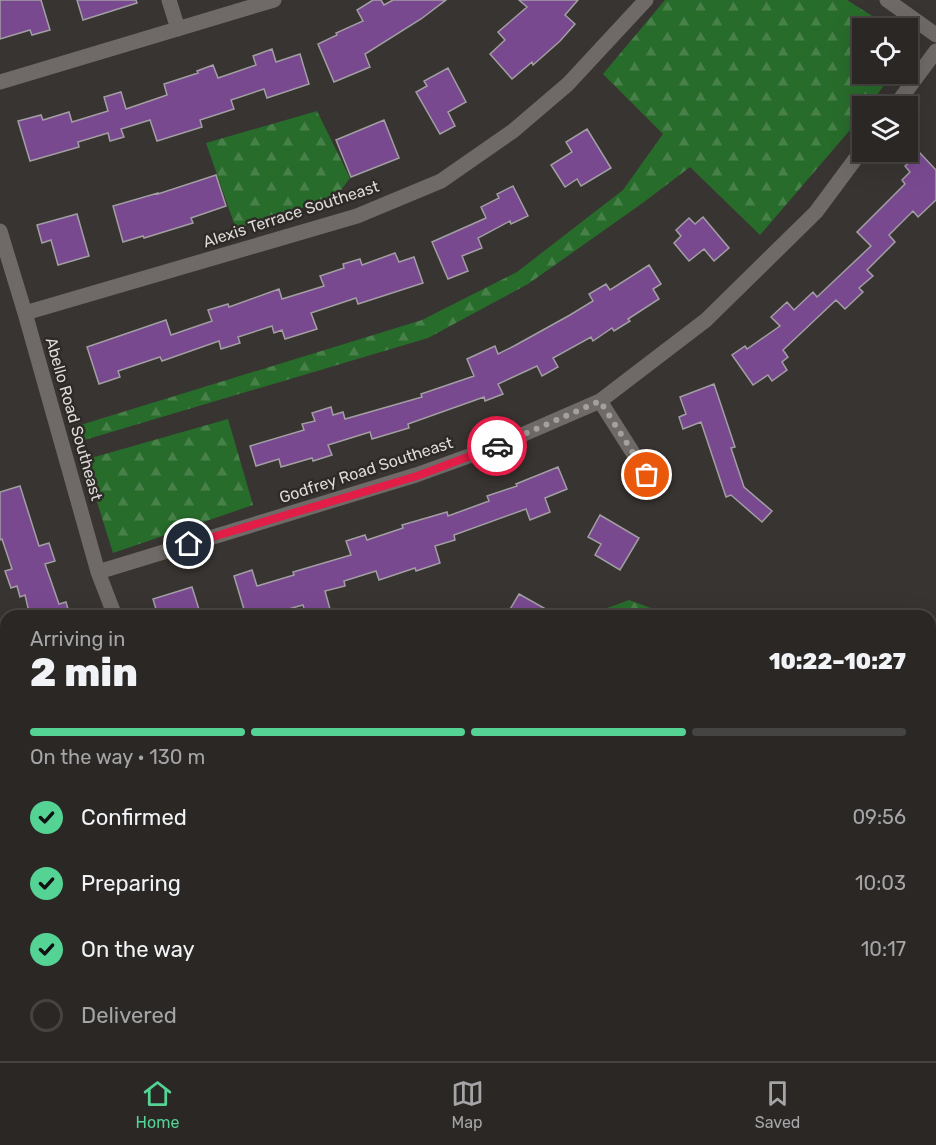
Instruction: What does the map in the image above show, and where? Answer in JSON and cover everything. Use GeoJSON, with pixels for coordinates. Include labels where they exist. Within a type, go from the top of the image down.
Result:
{"type":"FeatureCollection","features":[{"type":"Feature","properties":{"kind":"street"},"geometry":{"type":"LineString","coordinates":[[170,0],[178,29]]}},
{"type":"Feature","properties":{"kind":"street"},"geometry":{"type":"LineString","coordinates":[[0,82],[274,0]]}},
{"type":"Feature","properties":{"kind":"street","name":"Alexis Terrace Southeast"},"geometry":{"type":"LineString","coordinates":[[25,313],[357,216],[441,181],[513,131],[568,84],[646,0]]}},
{"type":"Feature","properties":{"kind":"street"},"geometry":{"type":"LineString","coordinates":[[887,0],[936,35]]}},
{"type":"Feature","properties":{"kind":"street"},"geometry":{"type":"LineString","coordinates":[[902,96],[936,51]]}},
{"type":"Feature","properties":{"kind":"street","name":"Godfrey Road Southeast"},"geometry":{"type":"LineString","coordinates":[[98,572],[417,476],[494,447],[600,401],[706,320],[816,212],[853,162]]}},
{"type":"Feature","properties":{"kind":"street","name":"Abello Road Southeast"},"geometry":{"type":"LineString","coordinates":[[0,231],[98,572],[113,610]]}},
{"type":"Feature","properties":{"kind":"street"},"geometry":{"type":"LineString","coordinates":[[600,401],[647,475]]}},
{"type":"Feature","properties":{"kind":"green space"},"geometry":{"type":"Polygon","coordinates":[[[665,0],[847,0],[875,18],[852,18],[852,84],[884,84],[877,96],[852,96],[852,128],[760,235],[690,167],[528,284],[428,338],[81,441],[74,427],[422,320],[517,272],[623,190],[663,134],[603,74],[665,0]]]}},
{"type":"Feature","properties":{"kind":"green space"},"geometry":{"type":"Polygon","coordinates":[[[317,111],[350,178],[335,198],[236,229],[206,143],[317,111]]]}},
{"type":"Feature","properties":{"kind":"green space"},"geometry":{"type":"Polygon","coordinates":[[[228,419],[253,505],[113,553],[84,460],[228,419]]]}},
{"type":"Feature","properties":{"kind":"green space"},"geometry":{"type":"Polygon","coordinates":[[[629,600],[655,610],[602,610],[629,600]]]}},
{"type":"Feature","properties":{"kind":"building"},"geometry":{"type":"Polygon","coordinates":[[[0,0],[41,0],[50,30],[32,35],[30,30],[0,39],[0,0]]]}},
{"type":"Feature","properties":{"kind":"building"},"geometry":{"type":"Polygon","coordinates":[[[77,0],[136,0],[137,3],[83,20],[77,0]]]}},
{"type":"Feature","properties":{"kind":"building"},"geometry":{"type":"Polygon","coordinates":[[[373,0],[381,0],[384,5],[393,0],[446,0],[421,19],[365,54],[370,67],[334,82],[318,44],[363,21],[357,10],[373,0]]]}},
{"type":"Feature","properties":{"kind":"building"},"geometry":{"type":"Polygon","coordinates":[[[519,0],[578,0],[565,15],[575,24],[533,65],[532,62],[512,79],[490,54],[505,40],[498,32],[527,7],[519,0]]]}},
{"type":"Feature","properties":{"kind":"building"},"geometry":{"type":"Polygon","coordinates":[[[272,49],[276,62],[300,54],[309,84],[267,98],[264,89],[231,100],[234,109],[200,120],[202,127],[157,141],[150,120],[121,129],[124,137],[110,141],[108,133],[78,142],[79,147],[30,161],[18,121],[41,115],[43,120],[69,112],[72,122],[108,111],[104,97],[121,92],[126,109],[167,95],[164,84],[198,73],[197,71],[213,65],[218,78],[256,65],[253,56],[272,49]]]}},
{"type":"Feature","properties":{"kind":"building"},"geometry":{"type":"Polygon","coordinates":[[[448,68],[466,102],[448,112],[455,126],[440,134],[416,92],[427,86],[424,81],[448,68]]]}},
{"type":"Feature","properties":{"kind":"building"},"geometry":{"type":"Polygon","coordinates":[[[384,120],[399,158],[351,177],[336,140],[384,120]]]}},
{"type":"Feature","properties":{"kind":"building"},"geometry":{"type":"Polygon","coordinates":[[[587,129],[611,168],[581,186],[577,179],[565,187],[551,165],[572,152],[566,142],[587,129]]]}},
{"type":"Feature","properties":{"kind":"building"},"geometry":{"type":"Polygon","coordinates":[[[920,153],[936,170],[936,200],[918,217],[913,211],[889,235],[895,242],[867,270],[873,276],[859,288],[863,292],[845,309],[836,300],[783,350],[788,357],[782,362],[787,370],[772,381],[768,375],[753,385],[732,355],[745,346],[747,349],[780,326],[771,317],[787,302],[794,310],[813,292],[817,297],[871,246],[857,232],[905,184],[902,180],[910,172],[905,166],[910,162],[918,162],[920,153]]]}},
{"type":"Feature","properties":{"kind":"building"},"geometry":{"type":"Polygon","coordinates":[[[216,175],[226,206],[191,218],[193,223],[123,242],[113,206],[216,175]]]}},
{"type":"Feature","properties":{"kind":"building"},"geometry":{"type":"Polygon","coordinates":[[[513,186],[528,216],[511,224],[510,221],[478,238],[482,248],[462,256],[468,271],[448,279],[432,242],[486,218],[481,207],[499,198],[497,194],[513,186]]]}},
{"type":"Feature","properties":{"kind":"building"},"geometry":{"type":"Polygon","coordinates":[[[77,214],[89,256],[58,265],[51,240],[42,243],[37,225],[77,214]]]}},
{"type":"Feature","properties":{"kind":"building"},"geometry":{"type":"Polygon","coordinates":[[[703,217],[729,248],[714,261],[704,249],[689,261],[674,243],[681,236],[676,230],[689,218],[695,224],[703,217]]]}},
{"type":"Feature","properties":{"kind":"building"},"geometry":{"type":"Polygon","coordinates":[[[395,253],[399,262],[414,257],[423,283],[358,304],[356,298],[311,313],[317,329],[285,339],[282,330],[274,333],[272,326],[238,337],[240,343],[221,349],[219,341],[162,361],[160,357],[118,371],[120,377],[99,384],[87,347],[166,320],[171,335],[212,321],[208,310],[228,304],[229,307],[279,289],[282,299],[324,286],[320,276],[344,268],[343,264],[360,259],[362,265],[395,253]]]}},
{"type":"Feature","properties":{"kind":"building"},"geometry":{"type":"Polygon","coordinates":[[[649,265],[661,284],[653,289],[659,299],[614,331],[612,328],[593,341],[591,337],[553,358],[558,367],[542,376],[537,366],[498,384],[503,394],[485,401],[484,397],[408,424],[409,428],[372,439],[370,432],[328,445],[332,455],[313,461],[312,458],[281,467],[279,459],[256,466],[250,446],[304,430],[302,424],[315,421],[312,413],[331,407],[333,415],[343,412],[345,419],[422,397],[421,394],[474,376],[467,359],[495,346],[498,354],[514,346],[593,301],[589,294],[606,284],[610,290],[649,265]]]}},
{"type":"Feature","properties":{"kind":"building"},"geometry":{"type":"Polygon","coordinates":[[[714,384],[735,447],[731,448],[744,487],[772,511],[762,522],[731,495],[726,497],[701,422],[683,429],[679,417],[686,414],[680,397],[714,384]]]}},
{"type":"Feature","properties":{"kind":"building"},"geometry":{"type":"Polygon","coordinates":[[[558,467],[567,489],[545,498],[550,512],[530,520],[526,509],[454,535],[455,540],[435,546],[440,563],[416,571],[415,568],[379,580],[376,571],[344,581],[345,586],[325,591],[330,609],[304,610],[303,605],[285,610],[244,610],[234,576],[252,570],[257,586],[294,575],[293,572],[351,555],[346,541],[365,535],[367,540],[403,528],[402,525],[447,512],[448,516],[489,501],[487,496],[517,486],[516,484],[558,467]]]}},
{"type":"Feature","properties":{"kind":"building"},"geometry":{"type":"Polygon","coordinates":[[[20,486],[39,546],[49,543],[55,561],[45,564],[59,604],[66,602],[68,610],[29,610],[25,595],[20,597],[17,586],[11,588],[5,571],[12,569],[2,539],[0,540],[0,492],[20,486]]]}},
{"type":"Feature","properties":{"kind":"building"},"geometry":{"type":"Polygon","coordinates":[[[600,515],[639,538],[620,570],[595,555],[601,544],[588,537],[600,515]]]}},
{"type":"Feature","properties":{"kind":"building"},"geometry":{"type":"Polygon","coordinates":[[[192,587],[199,610],[156,610],[153,599],[192,587]]]}},
{"type":"Feature","properties":{"kind":"building"},"geometry":{"type":"Polygon","coordinates":[[[519,594],[547,610],[510,610],[519,594]]]}},
{"type":"Feature","properties":{"kind":"way so far"},"geometry":{"type":"LineString","coordinates":[[497,446],[600,401],[647,475]]}},
{"type":"Feature","properties":{"kind":"route"},"geometry":{"type":"LineString","coordinates":[[189,544],[417,476],[497,446]]}}]}
